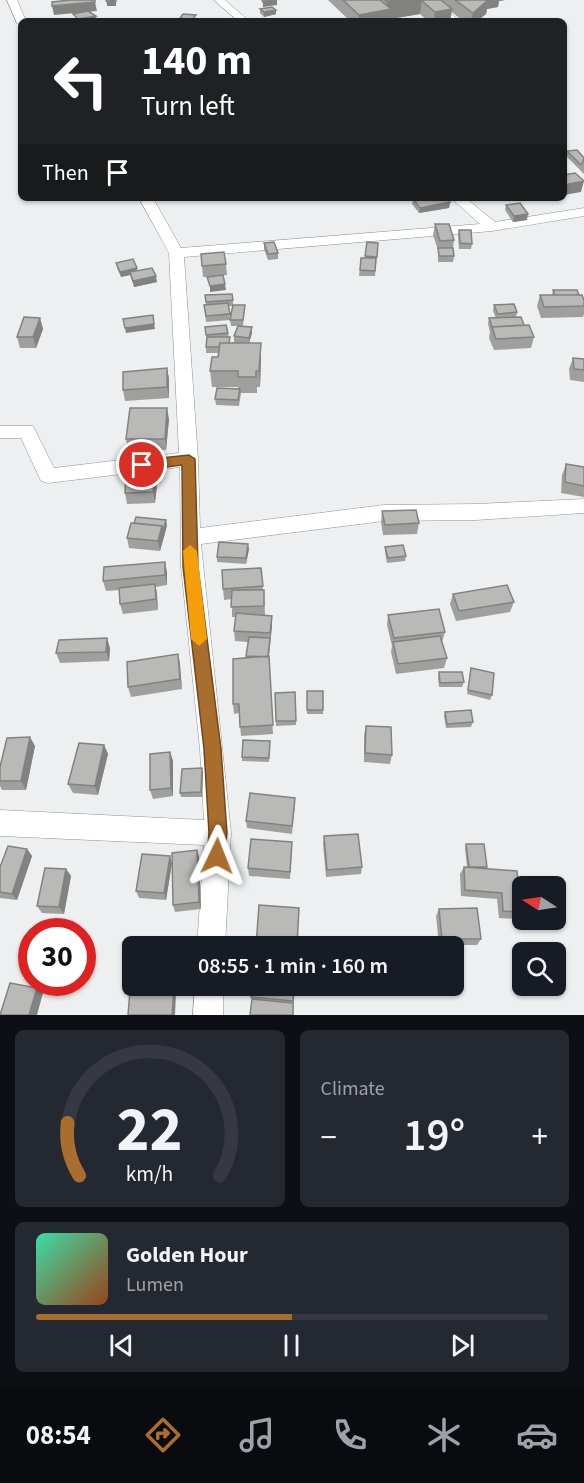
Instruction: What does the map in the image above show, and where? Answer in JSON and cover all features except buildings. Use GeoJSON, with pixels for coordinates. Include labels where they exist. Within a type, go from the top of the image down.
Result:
{"type":"FeatureCollection","features":[{"type":"Feature","properties":{"kind":"street"},"geometry":{"type":"LineString","coordinates":[[12,0],[20,18]]}},
{"type":"Feature","properties":{"kind":"street"},"geometry":{"type":"LineString","coordinates":[[219,0],[240,18]]}},
{"type":"Feature","properties":{"kind":"street"},"geometry":{"type":"LineString","coordinates":[[427,0],[451,18]]}},
{"type":"Feature","properties":{"kind":"street"},"geometry":{"type":"LineString","coordinates":[[148,201],[176,253],[189,459],[191,567],[212,749],[218,833],[213,936]]}},
{"type":"Feature","properties":{"kind":"street"},"geometry":{"type":"LineString","coordinates":[[462,201],[492,226]]}},
{"type":"Feature","properties":{"kind":"street"},"geometry":{"type":"LineString","coordinates":[[176,253],[492,226],[584,212]]}},
{"type":"Feature","properties":{"kind":"street"},"geometry":{"type":"LineString","coordinates":[[0,432],[27,431],[48,476],[189,459]]}},
{"type":"Feature","properties":{"kind":"street"},"geometry":{"type":"LineString","coordinates":[[190,537],[384,513],[476,512],[584,506]]}},
{"type":"Feature","properties":{"kind":"street"},"geometry":{"type":"LineString","coordinates":[[0,823],[218,833]]}},
{"type":"Feature","properties":{"kind":"street"},"geometry":{"type":"LineString","coordinates":[[208,1015],[209,996]]}},
{"type":"Feature","properties":{"kind":"slow traffic"},"geometry":{"type":"LineString","coordinates":[[190,551],[199,639]]}},
{"type":"Feature","properties":{"kind":"route"},"geometry":{"type":"LineString","coordinates":[[142,465],[189,459],[191,567],[212,749],[218,833],[217,856]]}}]}
